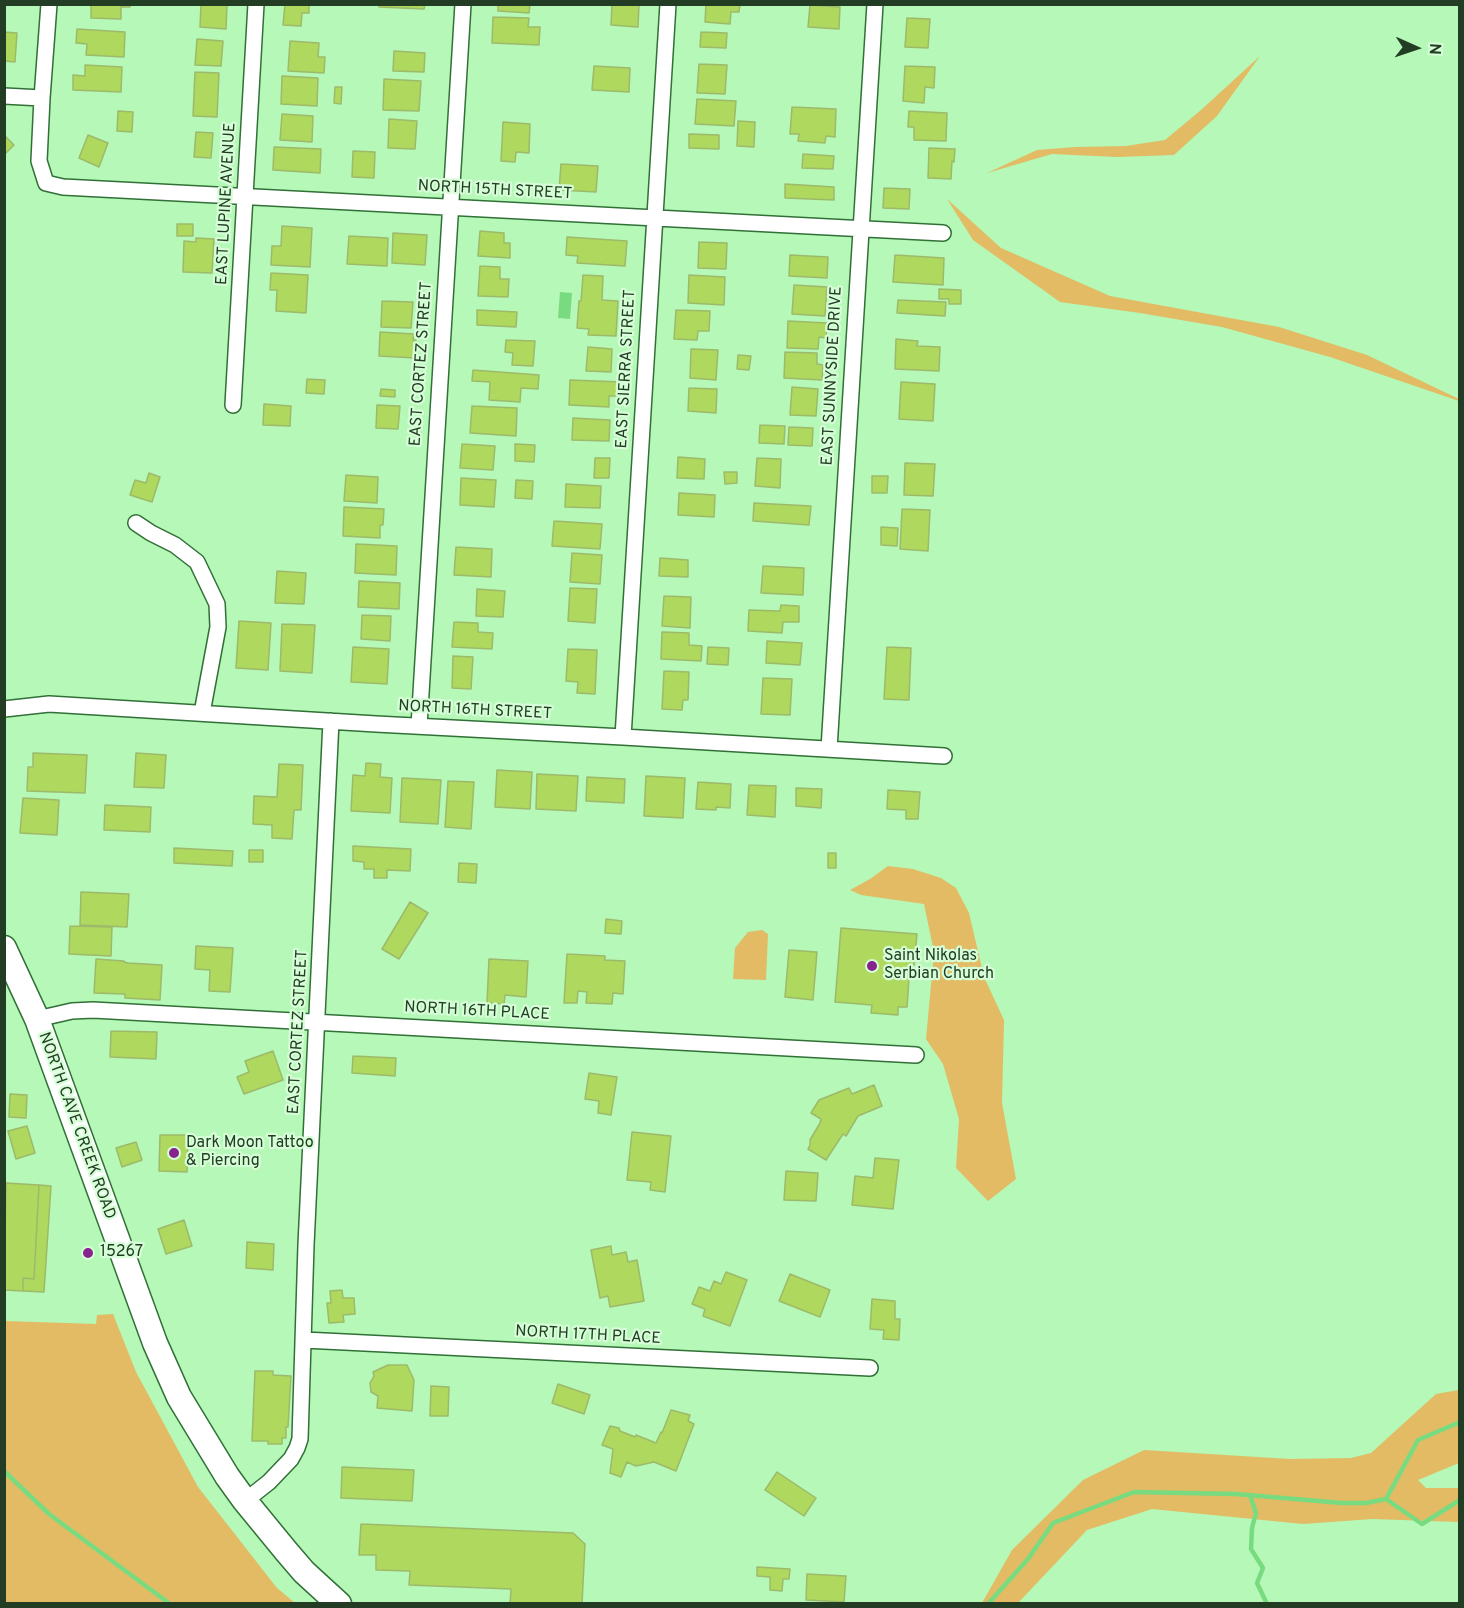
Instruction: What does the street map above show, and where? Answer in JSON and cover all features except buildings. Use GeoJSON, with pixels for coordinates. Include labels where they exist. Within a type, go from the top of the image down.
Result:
{"type":"FeatureCollection","features":[{"type":"Feature","properties":{"kind":"main road","name":"NORTH CAVE CREEK ROAD"},"geometry":{"type":"LineString","coordinates":[[4,948],[37,1019],[155,1343],[173,1383],[194,1422],[245,1501],[298,1565],[339,1604]]}},
{"type":"Feature","properties":{"kind":"street"},"geometry":{"type":"LineString","coordinates":[[4,96],[42,98],[49,4]]}},
{"type":"Feature","properties":{"kind":"street","name":"EAST LUPINE AVENUE"},"geometry":{"type":"LineString","coordinates":[[233,405],[256,4]]}},
{"type":"Feature","properties":{"kind":"street","name":"EAST CORTEZ STREET"},"geometry":{"type":"LineString","coordinates":[[419,726],[463,4]]}},
{"type":"Feature","properties":{"kind":"street","name":"EAST SIERRA STREET"},"geometry":{"type":"LineString","coordinates":[[623,737],[668,4]]}},
{"type":"Feature","properties":{"kind":"street","name":"EAST SUNNYSIDE DRIVE"},"geometry":{"type":"LineString","coordinates":[[829,749],[875,4]]}},
{"type":"Feature","properties":{"kind":"street","name":"NORTH 15TH STREET"},"geometry":{"type":"LineString","coordinates":[[42,98],[39,161],[46,183],[63,187],[943,233]]}},
{"type":"Feature","properties":{"kind":"street"},"geometry":{"type":"LineString","coordinates":[[136,524],[175,545],[197,562],[217,604],[218,627],[202,713]]}},
{"type":"Feature","properties":{"kind":"street","name":"NORTH 16TH STREET"},"geometry":{"type":"LineString","coordinates":[[4,709],[49,704],[944,756]]}},
{"type":"Feature","properties":{"kind":"street","name":"EAST CORTEZ STREET"},"geometry":{"type":"LineString","coordinates":[[245,1501],[270,1482],[291,1459],[300,1439],[306,1245],[331,721]]}},
{"type":"Feature","properties":{"kind":"street","name":"NORTH 16TH PLACE"},"geometry":{"type":"LineString","coordinates":[[37,1019],[72,1011],[93,1010],[916,1054]]}},
{"type":"Feature","properties":{"kind":"street","name":"NORTH 17TH PLACE"},"geometry":{"type":"LineString","coordinates":[[304,1340],[870,1368]]}},
{"type":"Feature","properties":{"kind":"shaded area"},"geometry":{"type":"Polygon","coordinates":[[[1260,56],[1217,116],[1174,155],[1117,157],[1052,154],[987,173],[1037,150],[1126,146],[1165,140],[1260,56]]]}},
{"type":"Feature","properties":{"kind":"shaded area"},"geometry":{"type":"Polygon","coordinates":[[[947,199],[1001,248],[1110,296],[1279,327],[1367,355],[1459,401],[1330,357],[1222,327],[1060,302],[973,240],[947,199]]]}},
{"type":"Feature","properties":{"kind":"shaded area"},"geometry":{"type":"Polygon","coordinates":[[[560,292],[572,293],[570,319],[558,318],[560,292]]]}},
{"type":"Feature","properties":{"kind":"shaded area"},"geometry":{"type":"Polygon","coordinates":[[[888,866],[913,869],[941,878],[956,888],[969,913],[984,977],[1004,1020],[1002,1103],[1016,1179],[988,1201],[956,1168],[959,1119],[943,1064],[926,1039],[934,952],[924,904],[861,895],[850,890],[888,866]]]}},
{"type":"Feature","properties":{"kind":"shaded area"},"geometry":{"type":"Polygon","coordinates":[[[762,930],[768,934],[766,980],[733,979],[735,948],[748,932],[762,930]]]}},
{"type":"Feature","properties":{"kind":"shaded area"},"geometry":{"type":"Polygon","coordinates":[[[113,1314],[136,1372],[198,1487],[277,1588],[295,1603],[5,1603],[5,1321],[96,1324],[97,1315],[113,1314]]]}},
{"type":"Feature","properties":{"kind":"shaded area"},"geometry":{"type":"Polygon","coordinates":[[[1459,1390],[1459,1463],[1418,1480],[1426,1488],[1459,1488],[1459,1522],[1372,1519],[1303,1524],[1152,1509],[1087,1530],[1018,1603],[982,1603],[1012,1550],[1083,1480],[1144,1450],[1290,1459],[1351,1458],[1371,1453],[1436,1394],[1459,1390]]]}},
{"type":"Feature","properties":{"kind":"waterway"},"geometry":{"type":"LineString","coordinates":[[988,1604],[1028,1559],[1053,1523],[1134,1492],[1236,1494],[1342,1503],[1366,1503],[1386,1499],[1418,1440],[1460,1422]]}},
{"type":"Feature","properties":{"kind":"waterway"},"geometry":{"type":"LineString","coordinates":[[4,1471],[49,1514],[170,1604]]}},
{"type":"Feature","properties":{"kind":"waterway"},"geometry":{"type":"LineString","coordinates":[[1250,1495],[1256,1513],[1252,1528],[1251,1549],[1263,1568],[1257,1583],[1267,1604]]}},
{"type":"Feature","properties":{"kind":"waterway"},"geometry":{"type":"LineString","coordinates":[[1386,1499],[1422,1524],[1460,1500]]}},
{"type":"Feature","properties":{"kind":"place","name":"Saint Nikolas Serbian Church"},"geometry":{"type":"Point","coordinates":[872,966]}},
{"type":"Feature","properties":{"kind":"place","name":"Dark Moon Tattoo & Piercing"},"geometry":{"type":"Point","coordinates":[174,1153]}},
{"type":"Feature","properties":{"kind":"place","name":"15267"},"geometry":{"type":"Point","coordinates":[88,1253]}}]}
